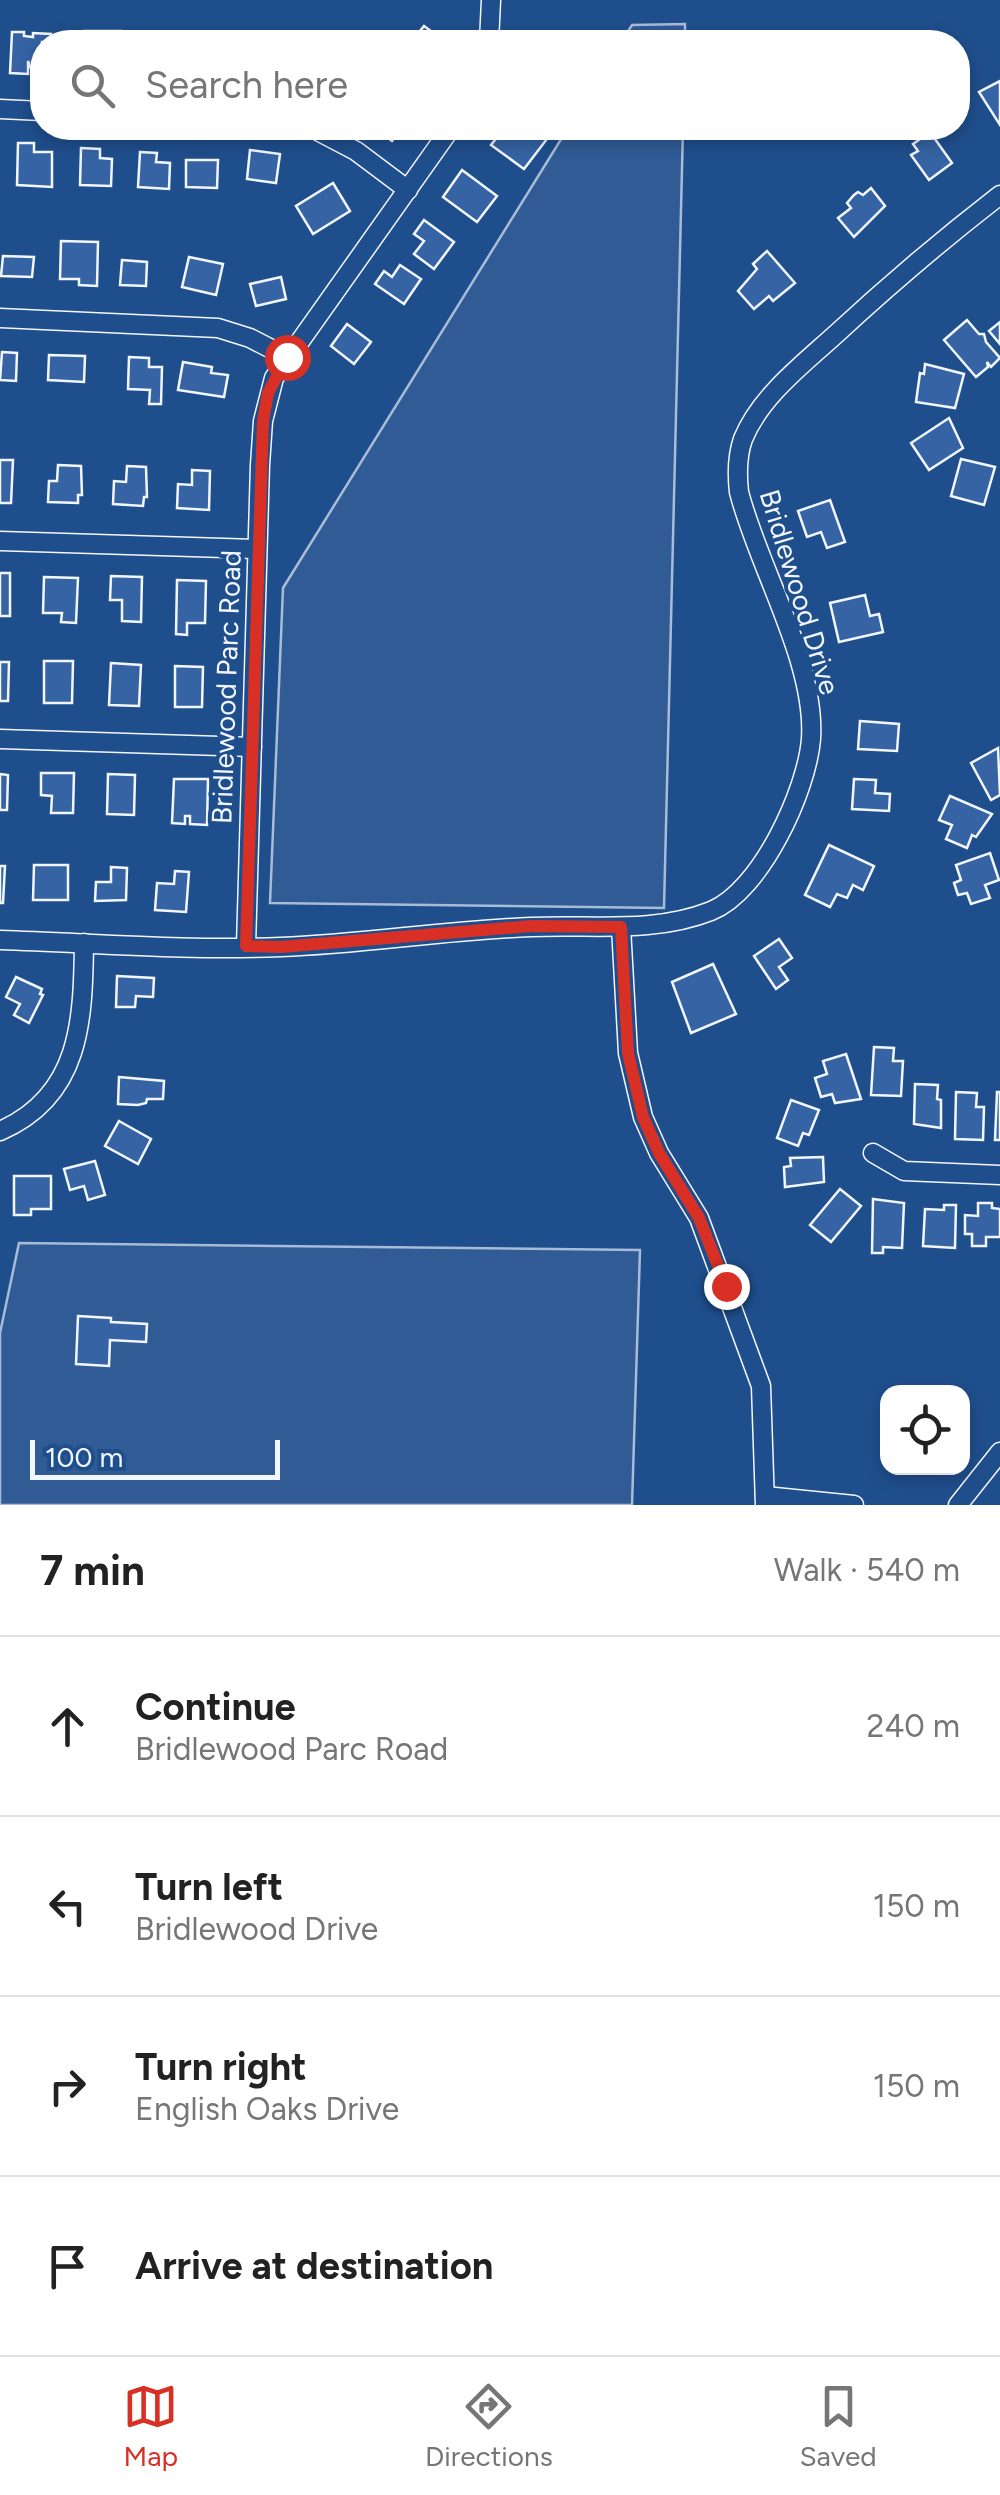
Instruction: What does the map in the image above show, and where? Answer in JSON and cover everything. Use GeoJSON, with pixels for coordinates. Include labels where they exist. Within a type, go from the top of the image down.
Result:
{"type":"FeatureCollection","features":[{"type":"Feature","properties":{"kind":"street"},"geometry":{"type":"LineString","coordinates":[[490,30],[491,0]]}},
{"type":"Feature","properties":{"kind":"street"},"geometry":{"type":"LineString","coordinates":[[0,108],[30,110]]}},
{"type":"Feature","properties":{"kind":"street"},"geometry":{"type":"LineString","coordinates":[[336,140],[356,150],[408,190]]}},
{"type":"Feature","properties":{"kind":"street","name":"Bridlewood Parc Road"},"geometry":{"type":"LineString","coordinates":[[246,946],[257,550],[268,393],[287,357],[443,140]]}},
{"type":"Feature","properties":{"kind":"street","name":"Bridlewood Drive"},"geometry":{"type":"LineString","coordinates":[[0,940],[281,947],[532,926],[660,925],[712,910],[730,900],[748,882],[776,840],[808,754],[811,725],[800,670],[739,492],[738,463],[744,438],[763,407],[809,358],[1000,195]]}},
{"type":"Feature","properties":{"kind":"street"},"geometry":{"type":"LineString","coordinates":[[0,318],[218,328],[250,338],[287,357]]}},
{"type":"Feature","properties":{"kind":"street"},"geometry":{"type":"LineString","coordinates":[[0,540],[257,550]]}},
{"type":"Feature","properties":{"kind":"street"},"geometry":{"type":"LineString","coordinates":[[0,739],[252,747]]}},
{"type":"Feature","properties":{"kind":"street"},"geometry":{"type":"LineString","coordinates":[[621,927],[628,1053],[643,1117],[659,1153],[699,1218],[762,1386],[765,1500],[854,1505]]}},
{"type":"Feature","properties":{"kind":"street"},"geometry":{"type":"LineString","coordinates":[[0,1131],[44,1102],[61,1081],[73,1052],[82,1004],[84,942]]}},
{"type":"Feature","properties":{"kind":"street"},"geometry":{"type":"LineString","coordinates":[[873,1153],[904,1171],[1000,1175]]}},
{"type":"Feature","properties":{"kind":"street"},"geometry":{"type":"LineString","coordinates":[[958,1505],[1000,1452]]}},
{"type":"Feature","properties":{"kind":"shaded area"},"geometry":{"type":"Polygon","coordinates":[[[685,24],[685,30],[629,30],[632,25],[685,24]]]}},
{"type":"Feature","properties":{"kind":"shaded area"},"geometry":{"type":"Polygon","coordinates":[[[561,140],[683,140],[664,908],[270,903],[283,588],[561,140]]]}},
{"type":"Feature","properties":{"kind":"shaded area"},"geometry":{"type":"Polygon","coordinates":[[[19,1243],[640,1250],[632,1505],[0,1505],[0,1333],[19,1243]]]}},
{"type":"Feature","properties":{"kind":"building"},"geometry":{"type":"Polygon","coordinates":[[[12,32],[24,32],[24,36],[30,37],[28,74],[10,73],[12,32]]]}},
{"type":"Feature","properties":{"kind":"building"},"geometry":{"type":"Polygon","coordinates":[[[1000,81],[1000,125],[979,92],[1000,81]]]}},
{"type":"Feature","properties":{"kind":"building"},"geometry":{"type":"Polygon","coordinates":[[[495,140],[546,140],[524,169],[491,145],[495,140]]]}},
{"type":"Feature","properties":{"kind":"building"},"geometry":{"type":"Polygon","coordinates":[[[936,140],[952,163],[929,180],[911,155],[918,151],[913,144],[936,140]]]}},
{"type":"Feature","properties":{"kind":"building"},"geometry":{"type":"Polygon","coordinates":[[[18,143],[34,143],[34,152],[52,152],[52,187],[17,185],[18,143]]]}},
{"type":"Feature","properties":{"kind":"building"},"geometry":{"type":"Polygon","coordinates":[[[81,148],[100,149],[100,158],[112,159],[111,186],[80,185],[81,148]]]}},
{"type":"Feature","properties":{"kind":"building"},"geometry":{"type":"Polygon","coordinates":[[[250,150],[280,154],[276,183],[247,179],[250,150]]]}},
{"type":"Feature","properties":{"kind":"building"},"geometry":{"type":"Polygon","coordinates":[[[140,152],[157,153],[156,162],[170,163],[169,189],[138,187],[140,152]]]}},
{"type":"Feature","properties":{"kind":"building"},"geometry":{"type":"Polygon","coordinates":[[[186,160],[218,160],[217,188],[186,187],[186,160]]]}},
{"type":"Feature","properties":{"kind":"building"},"geometry":{"type":"Polygon","coordinates":[[[462,170],[497,196],[477,222],[443,197],[462,170]]]}},
{"type":"Feature","properties":{"kind":"building"},"geometry":{"type":"Polygon","coordinates":[[[333,183],[350,211],[313,234],[296,206],[333,183]]]}},
{"type":"Feature","properties":{"kind":"building"},"geometry":{"type":"Polygon","coordinates":[[[871,188],[885,206],[854,237],[838,218],[851,208],[847,203],[854,195],[863,195],[871,188]]]}},
{"type":"Feature","properties":{"kind":"building"},"geometry":{"type":"Polygon","coordinates":[[[424,220],[454,242],[434,269],[414,254],[424,241],[414,234],[424,220]]]}},
{"type":"Feature","properties":{"kind":"building"},"geometry":{"type":"Polygon","coordinates":[[[61,241],[98,242],[97,286],[79,285],[79,279],[60,279],[61,241]]]}},
{"type":"Feature","properties":{"kind":"building"},"geometry":{"type":"Polygon","coordinates":[[[767,251],[795,283],[773,301],[769,296],[754,309],[738,291],[757,269],[753,264],[767,251]]]}},
{"type":"Feature","properties":{"kind":"building"},"geometry":{"type":"Polygon","coordinates":[[[3,256],[34,257],[32,277],[1,276],[3,256]]]}},
{"type":"Feature","properties":{"kind":"building"},"geometry":{"type":"Polygon","coordinates":[[[189,257],[223,264],[216,295],[182,287],[189,257]]]}},
{"type":"Feature","properties":{"kind":"building"},"geometry":{"type":"Polygon","coordinates":[[[122,260],[147,262],[146,286],[120,285],[122,260]]]}},
{"type":"Feature","properties":{"kind":"building"},"geometry":{"type":"Polygon","coordinates":[[[400,265],[421,279],[404,304],[375,284],[384,271],[392,277],[400,265]]]}},
{"type":"Feature","properties":{"kind":"building"},"geometry":{"type":"Polygon","coordinates":[[[281,277],[286,299],[256,306],[250,284],[281,277]]]}},
{"type":"Feature","properties":{"kind":"building"},"geometry":{"type":"Polygon","coordinates":[[[967,320],[979,334],[984,334],[1000,358],[991,367],[987,362],[988,367],[976,377],[944,340],[967,320]]]}},
{"type":"Feature","properties":{"kind":"building"},"geometry":{"type":"Polygon","coordinates":[[[1000,322],[1000,344],[989,331],[1000,322]]]}},
{"type":"Feature","properties":{"kind":"building"},"geometry":{"type":"Polygon","coordinates":[[[347,324],[371,342],[354,364],[331,346],[347,324]]]}},
{"type":"Feature","properties":{"kind":"building"},"geometry":{"type":"Polygon","coordinates":[[[2,352],[17,353],[16,381],[0,380],[2,352]]]}},
{"type":"Feature","properties":{"kind":"building"},"geometry":{"type":"Polygon","coordinates":[[[49,355],[85,356],[84,382],[48,380],[49,355]]]}},
{"type":"Feature","properties":{"kind":"building"},"geometry":{"type":"Polygon","coordinates":[[[129,357],[149,358],[149,367],[162,367],[161,404],[149,404],[150,390],[128,389],[129,357]]]}},
{"type":"Feature","properties":{"kind":"building"},"geometry":{"type":"Polygon","coordinates":[[[183,362],[212,367],[211,373],[228,375],[224,397],[178,390],[183,362]]]}},
{"type":"Feature","properties":{"kind":"building"},"geometry":{"type":"Polygon","coordinates":[[[925,364],[964,374],[955,408],[916,402],[925,364]]]}},
{"type":"Feature","properties":{"kind":"building"},"geometry":{"type":"Polygon","coordinates":[[[949,418],[963,448],[929,470],[911,443],[949,418]]]}},
{"type":"Feature","properties":{"kind":"building"},"geometry":{"type":"Polygon","coordinates":[[[961,459],[995,467],[984,505],[951,496],[961,459]]]}},
{"type":"Feature","properties":{"kind":"building"},"geometry":{"type":"Polygon","coordinates":[[[0,460],[13,460],[11,503],[0,503],[0,460]]]}},
{"type":"Feature","properties":{"kind":"building"},"geometry":{"type":"Polygon","coordinates":[[[58,465],[81,466],[82,495],[78,495],[78,503],[48,502],[49,481],[57,481],[58,465]]]}},
{"type":"Feature","properties":{"kind":"building"},"geometry":{"type":"Polygon","coordinates":[[[127,466],[146,467],[147,497],[143,506],[113,504],[114,481],[126,482],[127,466]]]}},
{"type":"Feature","properties":{"kind":"building"},"geometry":{"type":"Polygon","coordinates":[[[192,470],[210,471],[209,510],[177,508],[178,484],[192,485],[192,470]]]}},
{"type":"Feature","properties":{"kind":"building"},"geometry":{"type":"Polygon","coordinates":[[[830,500],[845,542],[827,548],[821,532],[807,537],[798,511],[830,500]]]}},
{"type":"Feature","properties":{"kind":"building"},"geometry":{"type":"Polygon","coordinates":[[[0,573],[10,573],[10,616],[0,616],[0,573]]]}},
{"type":"Feature","properties":{"kind":"building"},"geometry":{"type":"Polygon","coordinates":[[[111,576],[142,577],[141,622],[122,621],[122,600],[110,600],[111,576]]]}},
{"type":"Feature","properties":{"kind":"building"},"geometry":{"type":"Polygon","coordinates":[[[44,577],[78,578],[76,623],[61,622],[62,613],[43,613],[44,577]]]}},
{"type":"Feature","properties":{"kind":"building"},"geometry":{"type":"Polygon","coordinates":[[[177,580],[206,581],[205,623],[187,623],[187,635],[176,634],[177,580]]]}},
{"type":"Feature","properties":{"kind":"building"},"geometry":{"type":"Polygon","coordinates":[[[865,595],[870,616],[879,614],[883,632],[839,642],[830,603],[865,595]]]}},
{"type":"Feature","properties":{"kind":"building"},"geometry":{"type":"Polygon","coordinates":[[[44,661],[73,661],[72,703],[44,703],[44,661]]]}},
{"type":"Feature","properties":{"kind":"building"},"geometry":{"type":"Polygon","coordinates":[[[0,662],[9,662],[8,701],[0,701],[0,662]]]}},
{"type":"Feature","properties":{"kind":"building"},"geometry":{"type":"Polygon","coordinates":[[[111,663],[141,665],[139,706],[109,705],[111,663]]]}},
{"type":"Feature","properties":{"kind":"building"},"geometry":{"type":"Polygon","coordinates":[[[175,666],[203,667],[202,707],[175,707],[175,666]]]}},
{"type":"Feature","properties":{"kind":"building"},"geometry":{"type":"Polygon","coordinates":[[[860,721],[899,724],[897,751],[858,749],[860,721]]]}},
{"type":"Feature","properties":{"kind":"building"},"geometry":{"type":"Polygon","coordinates":[[[998,748],[1000,795],[991,800],[971,763],[998,748]]]}},
{"type":"Feature","properties":{"kind":"building"},"geometry":{"type":"Polygon","coordinates":[[[41,773],[74,773],[73,813],[51,813],[52,796],[41,795],[41,773]]]}},
{"type":"Feature","properties":{"kind":"building"},"geometry":{"type":"Polygon","coordinates":[[[0,774],[8,775],[7,810],[0,810],[0,774]]]}},
{"type":"Feature","properties":{"kind":"building"},"geometry":{"type":"Polygon","coordinates":[[[108,774],[135,775],[134,815],[107,814],[108,774]]]}},
{"type":"Feature","properties":{"kind":"building"},"geometry":{"type":"Polygon","coordinates":[[[174,779],[208,779],[207,825],[190,824],[190,816],[185,816],[185,824],[172,823],[174,779]]]}},
{"type":"Feature","properties":{"kind":"building"},"geometry":{"type":"Polygon","coordinates":[[[854,779],[876,780],[875,793],[890,794],[889,811],[852,809],[854,779]]]}},
{"type":"Feature","properties":{"kind":"building"},"geometry":{"type":"Polygon","coordinates":[[[950,796],[992,814],[976,837],[972,835],[967,848],[946,839],[952,825],[939,820],[950,796]]]}},
{"type":"Feature","properties":{"kind":"building"},"geometry":{"type":"Polygon","coordinates":[[[829,845],[874,866],[863,890],[853,885],[847,898],[837,894],[830,907],[805,895],[829,845]]]}},
{"type":"Feature","properties":{"kind":"building"},"geometry":{"type":"Polygon","coordinates":[[[990,853],[999,880],[985,885],[990,898],[971,904],[967,893],[958,895],[954,883],[961,880],[956,865],[990,853]]]}},
{"type":"Feature","properties":{"kind":"building"},"geometry":{"type":"Polygon","coordinates":[[[34,865],[68,865],[68,900],[33,900],[34,865]]]}},
{"type":"Feature","properties":{"kind":"building"},"geometry":{"type":"Polygon","coordinates":[[[0,866],[5,866],[3,903],[0,903],[0,866]]]}},
{"type":"Feature","properties":{"kind":"building"},"geometry":{"type":"Polygon","coordinates":[[[111,867],[127,868],[126,900],[95,901],[96,882],[111,882],[111,867]]]}},
{"type":"Feature","properties":{"kind":"building"},"geometry":{"type":"Polygon","coordinates":[[[175,871],[189,872],[186,912],[155,910],[157,883],[174,884],[175,871]]]}},
{"type":"Feature","properties":{"kind":"building"},"geometry":{"type":"Polygon","coordinates":[[[779,939],[792,958],[779,967],[788,980],[776,989],[754,956],[779,939]]]}},
{"type":"Feature","properties":{"kind":"building"},"geometry":{"type":"Polygon","coordinates":[[[713,964],[736,1014],[691,1033],[672,982],[713,964]]]}},
{"type":"Feature","properties":{"kind":"building"},"geometry":{"type":"Polygon","coordinates":[[[117,976],[154,978],[153,997],[136,996],[135,1007],[116,1007],[117,976]]]}},
{"type":"Feature","properties":{"kind":"building"},"geometry":{"type":"Polygon","coordinates":[[[16,977],[42,989],[43,995],[29,1023],[14,1015],[20,1004],[6,997],[16,977]]]}},
{"type":"Feature","properties":{"kind":"building"},"geometry":{"type":"Polygon","coordinates":[[[874,1047],[894,1048],[893,1061],[903,1061],[901,1096],[871,1095],[874,1047]]]}},
{"type":"Feature","properties":{"kind":"building"},"geometry":{"type":"Polygon","coordinates":[[[846,1054],[861,1099],[835,1103],[832,1094],[821,1097],[815,1078],[827,1074],[823,1061],[846,1054]]]}},
{"type":"Feature","properties":{"kind":"building"},"geometry":{"type":"Polygon","coordinates":[[[119,1077],[164,1081],[163,1099],[147,1099],[138,1105],[118,1104],[119,1077]]]}},
{"type":"Feature","properties":{"kind":"building"},"geometry":{"type":"Polygon","coordinates":[[[915,1084],[938,1085],[941,1128],[914,1124],[915,1084]]]}},
{"type":"Feature","properties":{"kind":"building"},"geometry":{"type":"Polygon","coordinates":[[[956,1092],[977,1093],[976,1107],[984,1107],[983,1140],[955,1139],[956,1092]]]}},
{"type":"Feature","properties":{"kind":"building"},"geometry":{"type":"Polygon","coordinates":[[[1000,1092],[1000,1140],[995,1140],[1000,1092]]]}},
{"type":"Feature","properties":{"kind":"building"},"geometry":{"type":"Polygon","coordinates":[[[791,1100],[819,1110],[809,1135],[803,1133],[798,1146],[777,1138],[791,1100]]]}},
{"type":"Feature","properties":{"kind":"building"},"geometry":{"type":"Polygon","coordinates":[[[119,1121],[151,1139],[138,1164],[105,1146],[119,1121]]]}},
{"type":"Feature","properties":{"kind":"building"},"geometry":{"type":"Polygon","coordinates":[[[823,1157],[824,1182],[785,1187],[784,1167],[791,1166],[790,1158],[823,1157]]]}},
{"type":"Feature","properties":{"kind":"building"},"geometry":{"type":"Polygon","coordinates":[[[95,1161],[105,1195],[88,1200],[84,1186],[70,1190],[64,1169],[95,1161]]]}},
{"type":"Feature","properties":{"kind":"building"},"geometry":{"type":"Polygon","coordinates":[[[14,1176],[51,1176],[51,1209],[31,1209],[31,1215],[14,1215],[14,1176]]]}},
{"type":"Feature","properties":{"kind":"building"},"geometry":{"type":"Polygon","coordinates":[[[840,1189],[861,1206],[831,1242],[810,1225],[840,1189]]]}},
{"type":"Feature","properties":{"kind":"building"},"geometry":{"type":"Polygon","coordinates":[[[873,1199],[904,1203],[902,1248],[883,1247],[883,1253],[872,1253],[873,1199]]]}},
{"type":"Feature","properties":{"kind":"building"},"geometry":{"type":"Polygon","coordinates":[[[978,1203],[992,1203],[992,1208],[1000,1209],[1000,1237],[986,1237],[986,1246],[972,1246],[972,1234],[965,1234],[965,1215],[978,1216],[978,1203]]]}},
{"type":"Feature","properties":{"kind":"building"},"geometry":{"type":"Polygon","coordinates":[[[944,1205],[956,1205],[955,1248],[923,1246],[925,1209],[944,1210],[944,1205]]]}},
{"type":"Feature","properties":{"kind":"building"},"geometry":{"type":"Polygon","coordinates":[[[78,1316],[147,1324],[146,1342],[110,1340],[109,1366],[76,1364],[78,1316]]]}},
{"type":"Feature","properties":{"kind":"route"},"geometry":{"type":"LineString","coordinates":[[287,357],[268,393],[263,421],[246,946],[281,947],[532,926],[621,927],[628,1053],[643,1117],[659,1153],[699,1218],[726,1286]]}}]}
